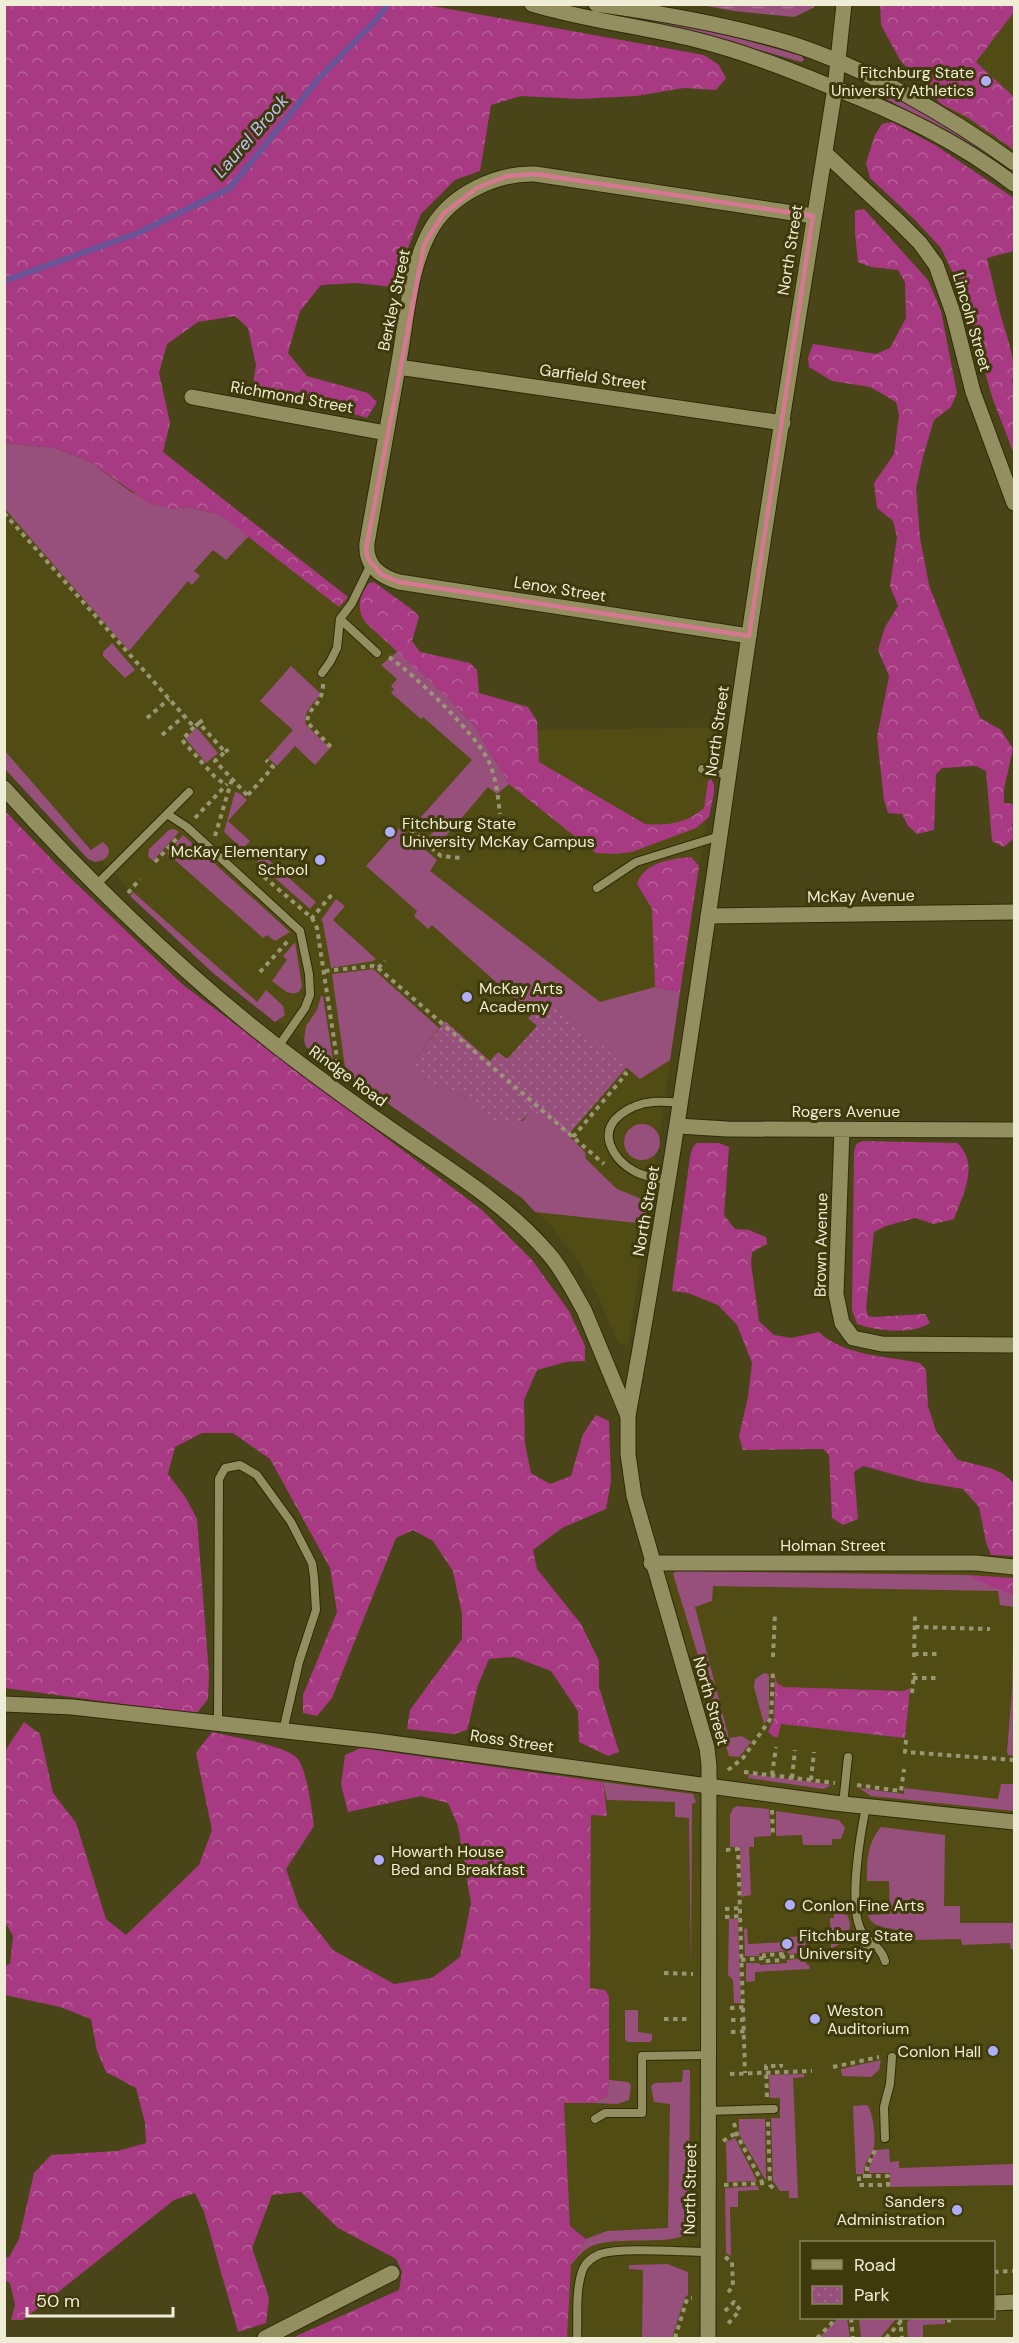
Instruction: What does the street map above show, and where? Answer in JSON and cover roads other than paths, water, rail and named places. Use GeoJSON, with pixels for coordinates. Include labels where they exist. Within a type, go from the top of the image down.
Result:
{"type":"FeatureCollection","features":[{"type":"Feature","properties":{"kind":"street"},"geometry":{"type":"LineString","coordinates":[[532,4],[574,16],[690,38],[729,48],[836,88],[934,131],[959,145],[1014,184]]}},
{"type":"Feature","properties":{"kind":"street"},"geometry":{"type":"LineString","coordinates":[[596,4],[683,17],[736,29],[790,44],[838,62],[950,120],[1014,163]]}},
{"type":"Feature","properties":{"kind":"street","name":"North Street"},"geometry":{"type":"LineString","coordinates":[[708,2338],[709,1785],[707,1748],[633,1496],[627,1444],[628,1416],[678,1126],[749,636],[813,216],[836,88],[844,4]]}},
{"type":"Feature","properties":{"kind":"street","name":"Lincoln Street"},"geometry":{"type":"LineString","coordinates":[[825,153],[920,243],[936,265],[953,313],[977,402],[1014,503]]}},
{"type":"Feature","properties":{"kind":"street","name":"Berkley Street"},"geometry":{"type":"LineString","coordinates":[[371,564],[366,554],[366,543],[414,278],[429,234],[453,204],[477,188],[498,179],[516,174],[535,174],[813,216]]}},
{"type":"Feature","properties":{"kind":"street","name":"Garfield Street"},"geometry":{"type":"LineString","coordinates":[[399,367],[783,423]]}},
{"type":"Feature","properties":{"kind":"street","name":"Richmond Street"},"geometry":{"type":"LineString","coordinates":[[192,397],[386,433]]}},
{"type":"Feature","properties":{"kind":"street","name":"Lenox Street"},"geometry":{"type":"LineString","coordinates":[[371,564],[382,575],[399,582],[749,636]]}},
{"type":"Feature","properties":{"kind":"street","name":"Rindge Road"},"geometry":{"type":"LineString","coordinates":[[4,788],[174,959],[278,1047],[487,1196],[540,1244],[562,1272],[584,1311],[628,1416]]}},
{"type":"Feature","properties":{"kind":"street","name":"McKay Avenue"},"geometry":{"type":"LineString","coordinates":[[708,915],[1014,912]]}},
{"type":"Feature","properties":{"kind":"street","name":"Rogers Avenue"},"geometry":{"type":"LineString","coordinates":[[678,1126],[728,1129],[1014,1130]]}},
{"type":"Feature","properties":{"kind":"street","name":"Brown Avenue"},"geometry":{"type":"LineString","coordinates":[[842,1130],[836,1294],[842,1323],[853,1338],[882,1344],[1014,1345]]}},
{"type":"Feature","properties":{"kind":"street","name":"Holman Street"},"geometry":{"type":"LineString","coordinates":[[651,1563],[976,1563],[1014,1567]]}},
{"type":"Feature","properties":{"kind":"street","name":"Ross Street"},"geometry":{"type":"LineString","coordinates":[[4,1704],[72,1707],[218,1723],[866,1807],[1014,1822]]}},
{"type":"Feature","properties":{"kind":"street"},"geometry":{"type":"LineString","coordinates":[[265,2338],[392,2273]]}},
{"type":"Feature","properties":{"kind":"street"},"geometry":{"type":"LineString","coordinates":[[995,2303],[1014,2302]]}},
{"type":"Feature","properties":{"kind":"lane"},"geometry":{"type":"LineString","coordinates":[[322,673],[337,648],[340,619],[352,603],[371,564]]}},
{"type":"Feature","properties":{"kind":"lane"},"geometry":{"type":"LineString","coordinates":[[340,619],[377,653]]}},
{"type":"Feature","properties":{"kind":"lane"},"geometry":{"type":"LineString","coordinates":[[702,769],[729,775]]}},
{"type":"Feature","properties":{"kind":"lane"},"geometry":{"type":"LineString","coordinates":[[97,884],[189,792]]}},
{"type":"Feature","properties":{"kind":"lane"},"geometry":{"type":"LineString","coordinates":[[167,814],[185,825],[296,927],[302,938],[309,974],[310,995],[278,1047]]}},
{"type":"Feature","properties":{"kind":"lane"},"geometry":{"type":"LineString","coordinates":[[597,888],[636,862],[720,836]]}},
{"type":"Feature","properties":{"kind":"lane"},"geometry":{"type":"LineString","coordinates":[[669,1181],[644,1176],[625,1165],[612,1149],[608,1131],[611,1122],[636,1106],[651,1102],[681,1103]]}},
{"type":"Feature","properties":{"kind":"lane"},"geometry":{"type":"LineString","coordinates":[[218,1723],[219,1479],[225,1468],[240,1465],[256,1475],[291,1522],[312,1563],[316,1610],[299,1662],[284,1731]]}},
{"type":"Feature","properties":{"kind":"lane"},"geometry":{"type":"LineString","coordinates":[[843,1804],[849,1757]]}},
{"type":"Feature","properties":{"kind":"lane"},"geometry":{"type":"LineString","coordinates":[[866,1807],[858,1845],[855,1916],[862,1933],[884,1954],[885,1960]]}},
{"type":"Feature","properties":{"kind":"lane"},"geometry":{"type":"LineString","coordinates":[[842,1954],[854,1954],[864,1950],[872,1942]]}},
{"type":"Feature","properties":{"kind":"lane"},"geometry":{"type":"LineString","coordinates":[[595,2119],[604,2113],[642,2113],[642,2056],[709,2055]]}},
{"type":"Feature","properties":{"kind":"lane"},"geometry":{"type":"LineString","coordinates":[[885,2138],[884,2107],[890,2084],[888,2057]]}},
{"type":"Feature","properties":{"kind":"lane"},"geometry":{"type":"LineString","coordinates":[[709,2111],[774,2109]]}},
{"type":"Feature","properties":{"kind":"lane"},"geometry":{"type":"LineString","coordinates":[[577,2338],[578,2298],[582,2270],[593,2257],[608,2252],[707,2252]]}},
{"type":"Feature","properties":{"kind":"waterway","name":"Laurel Brook"},"geometry":{"type":"LineString","coordinates":[[4,281],[138,233],[230,188],[320,77],[377,19],[388,4]]}},
{"type":"Feature","properties":{"kind":"place","name":"Fitchburg State University Athletics"},"geometry":{"type":"Point","coordinates":[986,81]}},
{"type":"Feature","properties":{"kind":"place","name":"Fitchburg State University McKay Campus"},"geometry":{"type":"Point","coordinates":[390,832]}},
{"type":"Feature","properties":{"kind":"place","name":"McKay Elementary School"},"geometry":{"type":"Point","coordinates":[320,860]}},
{"type":"Feature","properties":{"kind":"place","name":"McKay Arts Academy"},"geometry":{"type":"Point","coordinates":[467,997]}},
{"type":"Feature","properties":{"kind":"place","name":"Howarth House Bed and Breakfast"},"geometry":{"type":"Point","coordinates":[379,1860]}},
{"type":"Feature","properties":{"kind":"place","name":"Conlon Fine Arts"},"geometry":{"type":"Point","coordinates":[790,1905]}},
{"type":"Feature","properties":{"kind":"place","name":"Fitchburg State University"},"geometry":{"type":"Point","coordinates":[787,1944]}},
{"type":"Feature","properties":{"kind":"place","name":"Weston Auditorium"},"geometry":{"type":"Point","coordinates":[815,2019]}},
{"type":"Feature","properties":{"kind":"place","name":"Conlon Hall"},"geometry":{"type":"Point","coordinates":[993,2051]}},
{"type":"Feature","properties":{"kind":"place","name":"Sanders Administration"},"geometry":{"type":"Point","coordinates":[957,2210]}}]}
